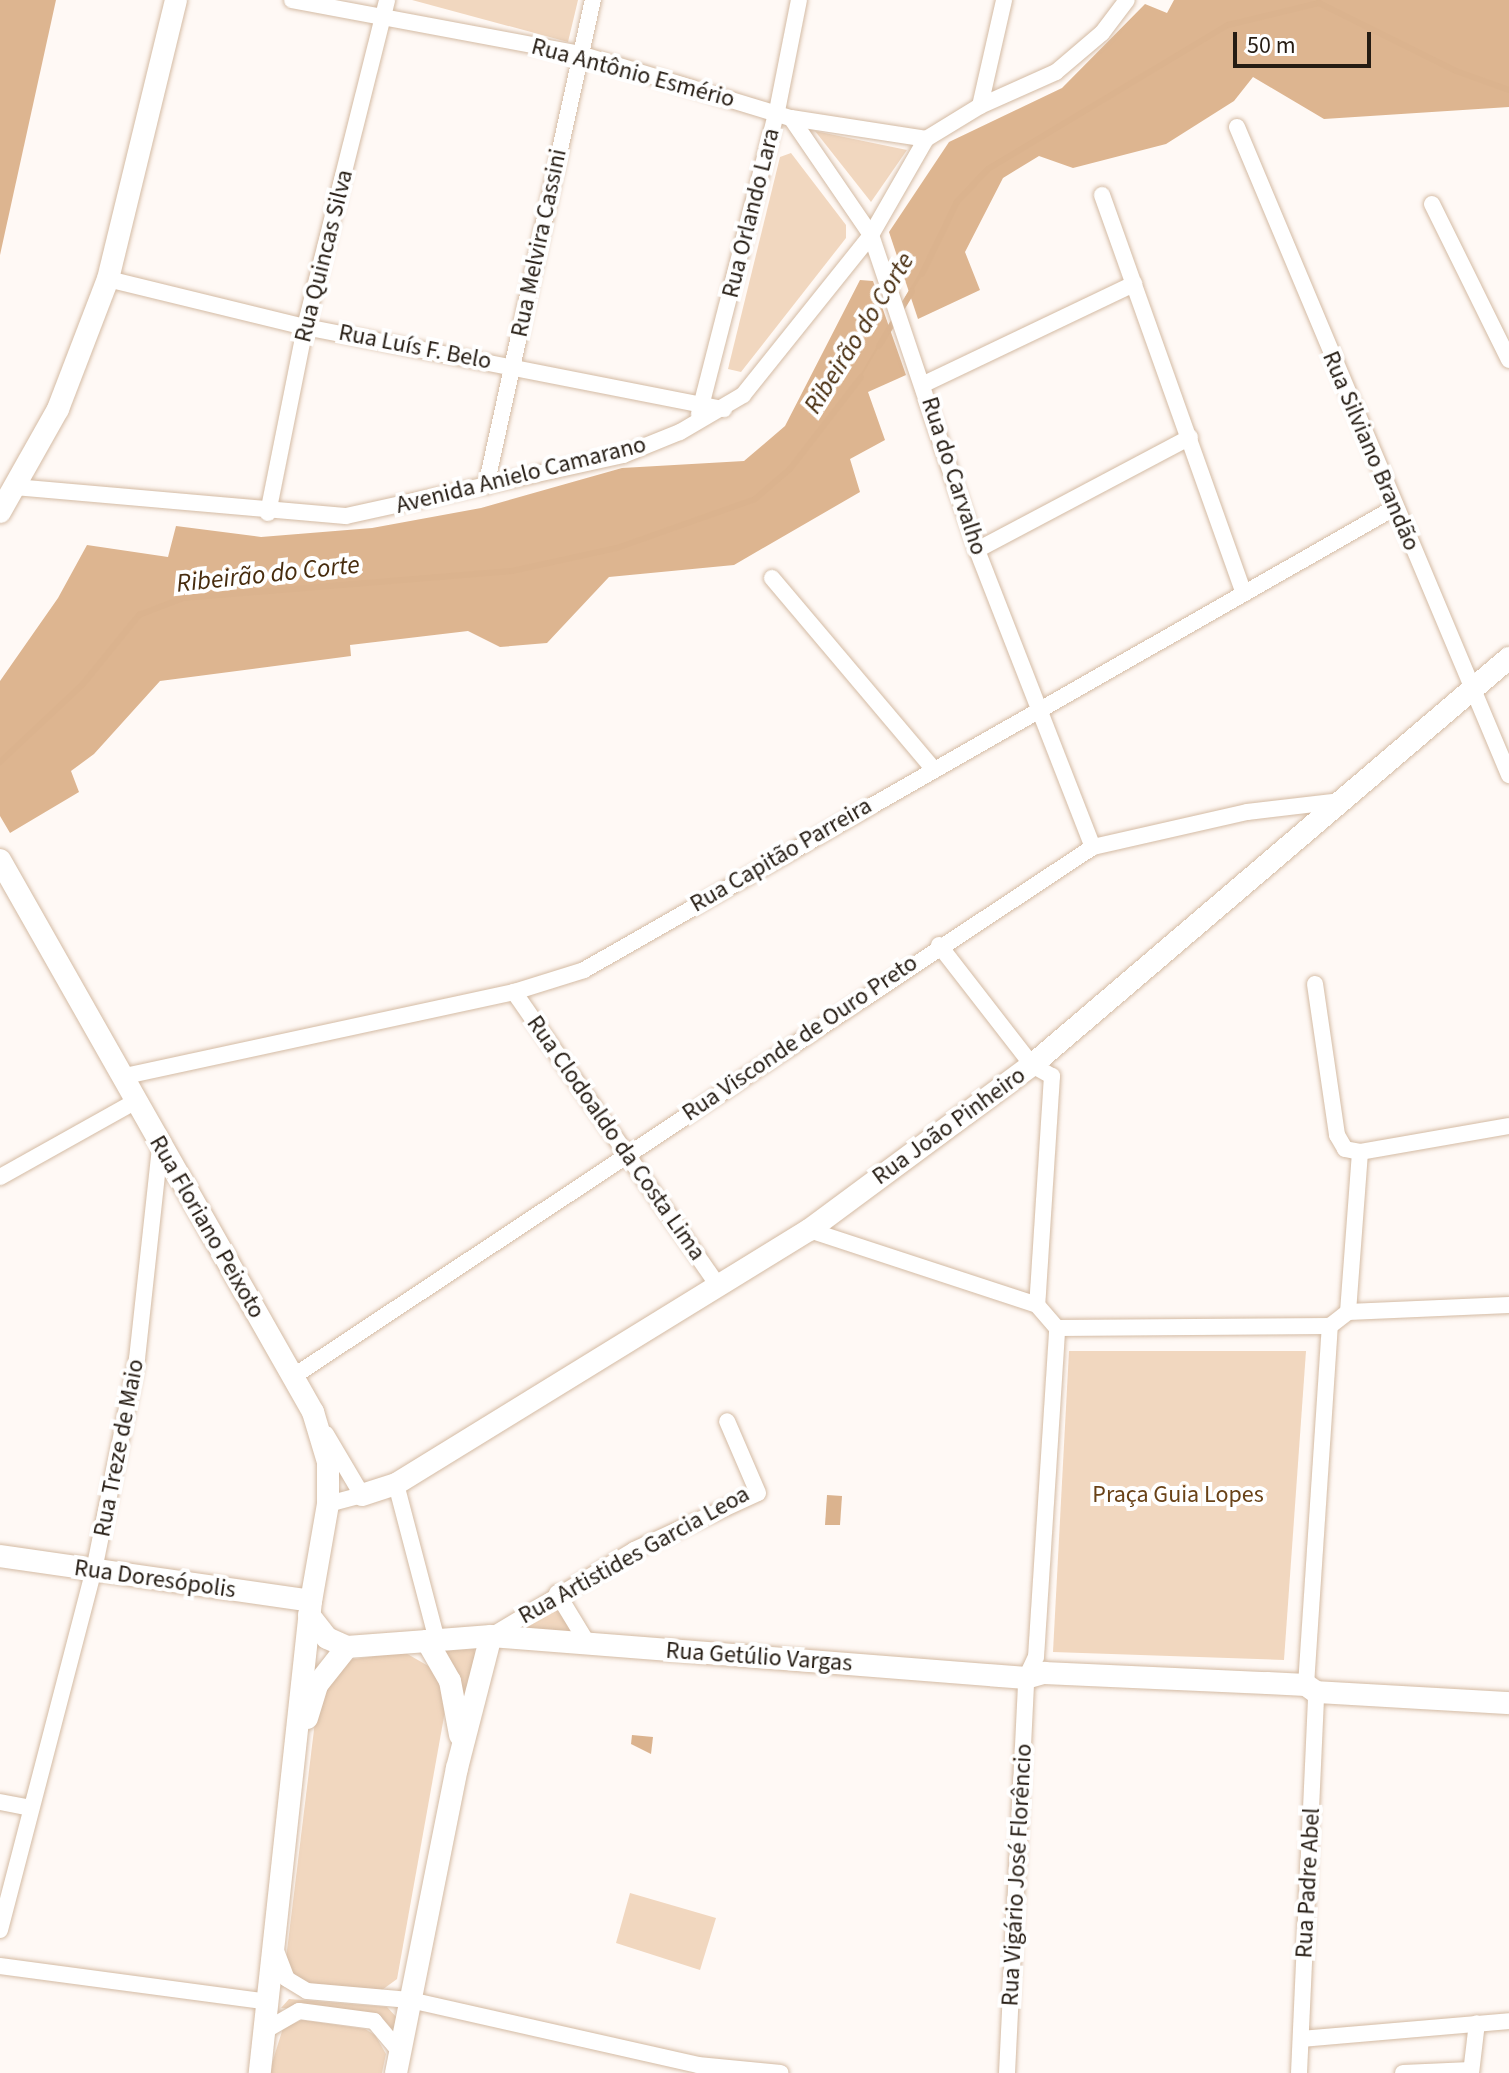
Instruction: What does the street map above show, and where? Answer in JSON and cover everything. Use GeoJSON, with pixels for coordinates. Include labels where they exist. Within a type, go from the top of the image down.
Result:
{"type":"FeatureCollection","features":[{"type":"Feature","properties":{"kind":"street"},"geometry":{"type":"LineString","coordinates":[[0,512],[58,409],[108,279],[176,0]]}},
{"type":"Feature","properties":{"kind":"street","name":"Rua Antônio Esmério"},"geometry":{"type":"LineString","coordinates":[[292,0],[580,54],[784,114],[926,139]]}},
{"type":"Feature","properties":{"kind":"street","name":"Rua Quincas Silva"},"geometry":{"type":"LineString","coordinates":[[268,513],[305,327],[387,0]]}},
{"type":"Feature","properties":{"kind":"street","name":"Rua Melvira Cassini"},"geometry":{"type":"LineString","coordinates":[[486,486],[593,0]]}},
{"type":"Feature","properties":{"kind":"street","name":"Rua Orlando Lara"},"geometry":{"type":"LineString","coordinates":[[696,424],[784,114],[799,0]]}},
{"type":"Feature","properties":{"kind":"street"},"geometry":{"type":"LineString","coordinates":[[980,106],[1004,0]]}},
{"type":"Feature","properties":{"kind":"street","name":"Avenida Anielo Camarano"},"geometry":{"type":"LineString","coordinates":[[14,487],[268,513],[346,516],[623,455],[696,424],[743,395],[871,235],[926,139],[980,106],[1056,72],[1102,33],[1127,0]]}},
{"type":"Feature","properties":{"kind":"street","name":"Rua do Carvalho"},"geometry":{"type":"LineString","coordinates":[[784,114],[871,235],[885,268],[977,550],[1093,847]]}},
{"type":"Feature","properties":{"kind":"street","name":"Rua Silviano Brandão"},"geometry":{"type":"LineString","coordinates":[[1237,127],[1394,508],[1473,689],[1505,753],[1509,775]]}},
{"type":"Feature","properties":{"kind":"street"},"geometry":{"type":"LineString","coordinates":[[1102,195],[1244,593]]}},
{"type":"Feature","properties":{"kind":"street"},"geometry":{"type":"LineString","coordinates":[[1432,204],[1509,360]]}},
{"type":"Feature","properties":{"kind":"street","name":"Rua Luís F. Belo"},"geometry":{"type":"LineString","coordinates":[[108,279],[305,327],[724,409]]}},
{"type":"Feature","properties":{"kind":"street"},"geometry":{"type":"LineString","coordinates":[[924,384],[1134,284]]}},
{"type":"Feature","properties":{"kind":"street"},"geometry":{"type":"LineString","coordinates":[[977,550],[1190,437]]}},
{"type":"Feature","properties":{"kind":"street","name":"Rua Capitão Parreira"},"geometry":{"type":"LineString","coordinates":[[121,1077],[514,992],[584,970],[932,767],[1394,508]]}},
{"type":"Feature","properties":{"kind":"street"},"geometry":{"type":"LineString","coordinates":[[772,578],[932,767]]}},
{"type":"Feature","properties":{"kind":"street","name":"Rua João Pinheiro"},"geometry":{"type":"LineString","coordinates":[[329,1494],[357,1486],[396,1484],[809,1230],[1032,1065],[1347,800],[1509,658]]}},
{"type":"Feature","properties":{"kind":"street","name":"Rua Visconde de Ouro Preto"},"geometry":{"type":"LineString","coordinates":[[294,1376],[939,945],[1093,847],[1247,812],[1347,800]]}},
{"type":"Feature","properties":{"kind":"street","name":"Rua Floriano Peixoto"},"geometry":{"type":"LineString","coordinates":[[0,860],[134,1102],[313,1412],[329,1494],[310,1608],[291,1767]]}},
{"type":"Feature","properties":{"kind":"street"},"geometry":{"type":"LineString","coordinates":[[939,945],[1032,1065],[1052,1076],[1037,1305]]}},
{"type":"Feature","properties":{"kind":"street"},"geometry":{"type":"LineString","coordinates":[[1315,984],[1337,1135],[1345,1149],[1360,1152],[1509,1126]]}},
{"type":"Feature","properties":{"kind":"street","name":"Rua Clodoaldo da Costa Lima"},"geometry":{"type":"LineString","coordinates":[[514,992],[717,1284]]}},
{"type":"Feature","properties":{"kind":"street"},"geometry":{"type":"LineString","coordinates":[[0,1177],[134,1102]]}},
{"type":"Feature","properties":{"kind":"street","name":"Rua Treze de Maio"},"geometry":{"type":"LineString","coordinates":[[0,1930],[94,1570],[137,1359],[160,1146]]}},
{"type":"Feature","properties":{"kind":"street"},"geometry":{"type":"LineString","coordinates":[[1348,1312],[1360,1152]]}},
{"type":"Feature","properties":{"kind":"street"},"geometry":{"type":"LineString","coordinates":[[809,1230],[1037,1305],[1057,1328],[1036,1669],[1509,1703]]}},
{"type":"Feature","properties":{"kind":"street"},"geometry":{"type":"LineString","coordinates":[[1057,1328],[1330,1326],[1348,1312],[1509,1305]]}},
{"type":"Feature","properties":{"kind":"street"},"geometry":{"type":"LineString","coordinates":[[1311,1689],[1330,1326]]}},
{"type":"Feature","properties":{"kind":"street"},"geometry":{"type":"LineString","coordinates":[[313,1412],[357,1486]]}},
{"type":"Feature","properties":{"kind":"street","name":"Rua Artistides Garcia Leoa"},"geometry":{"type":"LineString","coordinates":[[491,1636],[557,1593],[634,1550],[758,1493],[727,1421]]}},
{"type":"Feature","properties":{"kind":"street"},"geometry":{"type":"LineString","coordinates":[[396,1484],[432,1640],[450,1681],[461,1727],[457,1768]]}},
{"type":"Feature","properties":{"kind":"street","name":"Rua Doresópolis"},"geometry":{"type":"LineString","coordinates":[[0,1556],[310,1608]]}},
{"type":"Feature","properties":{"kind":"street"},"geometry":{"type":"LineString","coordinates":[[557,1593],[588,1644]]}},
{"type":"Feature","properties":{"kind":"street"},"geometry":{"type":"LineString","coordinates":[[260,2073],[274,2026],[269,2002],[291,1767],[317,1685],[347,1647],[327,1638],[310,1608]]}},
{"type":"Feature","properties":{"kind":"street"},"geometry":{"type":"LineString","coordinates":[[398,2063],[457,1768],[491,1636]]}},
{"type":"Feature","properties":{"kind":"street","name":"Rua Getúlio Vargas"},"geometry":{"type":"LineString","coordinates":[[347,1647],[491,1636],[1036,1669]]}},
{"type":"Feature","properties":{"kind":"street","name":"Rua Vigário José Florêncio"},"geometry":{"type":"LineString","coordinates":[[1007,2073],[1036,1669]]}},
{"type":"Feature","properties":{"kind":"street","name":"Rua Padre Abel"},"geometry":{"type":"LineString","coordinates":[[1299,2073],[1311,1689]]}},
{"type":"Feature","properties":{"kind":"street"},"geometry":{"type":"LineString","coordinates":[[0,1802],[30,1808]]}},
{"type":"Feature","properties":{"kind":"street"},"geometry":{"type":"LineString","coordinates":[[275,1947],[287,1979],[307,1991],[410,2000],[697,2069],[781,2073]]}},
{"type":"Feature","properties":{"kind":"street"},"geometry":{"type":"LineString","coordinates":[[0,1966],[269,2002]]}},
{"type":"Feature","properties":{"kind":"street"},"geometry":{"type":"LineString","coordinates":[[274,2026],[299,2011],[374,2021],[398,2063]]}},
{"type":"Feature","properties":{"kind":"street"},"geometry":{"type":"LineString","coordinates":[[1301,2039],[1509,2021]]}},
{"type":"Feature","properties":{"kind":"street"},"geometry":{"type":"LineString","coordinates":[[1403,2073],[1471,2072],[1477,2023]]}},
{"type":"Feature","properties":{"kind":"green space"},"geometry":{"type":"Polygon","coordinates":[[[412,0],[578,0],[568,42],[412,0]]]}},
{"type":"Feature","properties":{"kind":"green space"},"geometry":{"type":"Polygon","coordinates":[[[815,131],[907,150],[871,202],[815,131]]]}},
{"type":"Feature","properties":{"kind":"green space"},"geometry":{"type":"Polygon","coordinates":[[[791,153],[846,225],[846,238],[741,372],[728,369],[780,157],[791,153]]]}},
{"type":"Feature","properties":{"kind":"green space","name":"Praça Guia Lopes"},"geometry":{"type":"Polygon","coordinates":[[[1069,1351],[1306,1351],[1284,1660],[1053,1652],[1069,1351]]]}},
{"type":"Feature","properties":{"kind":"green space"},"geometry":{"type":"Polygon","coordinates":[[[557,1602],[575,1635],[524,1633],[519,1624],[557,1602]]]}},
{"type":"Feature","properties":{"kind":"green space"},"geometry":{"type":"Polygon","coordinates":[[[474,1649],[477,1660],[464,1707],[456,1669],[441,1651],[474,1649]]]}},
{"type":"Feature","properties":{"kind":"green space"},"geometry":{"type":"Polygon","coordinates":[[[404,1652],[430,1667],[441,1685],[445,1711],[397,1979],[382,1990],[306,1983],[292,1974],[286,1959],[318,1697],[348,1660],[404,1652]]]}},
{"type":"Feature","properties":{"kind":"green space"},"geometry":{"type":"Polygon","coordinates":[[[630,1893],[716,1918],[700,1970],[616,1943],[630,1893]]]}},
{"type":"Feature","properties":{"kind":"green space"},"geometry":{"type":"Polygon","coordinates":[[[289,1999],[387,2007],[400,2021],[392,2029],[378,2014],[281,2008],[289,1999]]]}},
{"type":"Feature","properties":{"kind":"green space"},"geometry":{"type":"Polygon","coordinates":[[[302,2020],[365,2029],[375,2035],[386,2054],[382,2073],[269,2073],[283,2028],[302,2020]]]}},
{"type":"Feature","properties":{"kind":"shaded area"},"geometry":{"type":"Polygon","coordinates":[[[0,0],[56,0],[0,255],[0,0]]]}},
{"type":"Feature","properties":{"kind":"shaded area"},"geometry":{"type":"Polygon","coordinates":[[[1174,0],[1509,0],[1509,107],[1324,119],[1253,77],[1234,101],[1166,144],[1073,168],[1039,156],[1003,178],[965,252],[980,290],[918,319],[889,232],[949,142],[1062,88],[1145,4],[1167,13],[1174,0]]]}},
{"type":"Feature","properties":{"kind":"shaded area"},"geometry":{"type":"Polygon","coordinates":[[[1319,0],[1457,71],[1509,90],[1456,71],[1319,3],[1228,25],[988,169],[957,203],[924,272],[849,397],[790,469],[755,499],[617,548],[512,571],[617,547],[754,499],[789,468],[848,396],[921,270],[955,200],[986,167],[1226,24],[1319,0]]]}},
{"type":"Feature","properties":{"kind":"shaded area"},"geometry":{"type":"Polygon","coordinates":[[[860,280],[873,281],[906,375],[868,392],[885,440],[850,459],[860,492],[734,565],[609,577],[547,643],[500,647],[468,631],[350,645],[351,656],[160,681],[94,754],[71,771],[79,792],[10,833],[0,816],[0,681],[58,598],[87,545],[168,557],[176,526],[261,537],[372,528],[481,508],[622,468],[744,461],[785,426],[860,280]]]}},
{"type":"Feature","properties":{"kind":"shaded area"},"geometry":{"type":"Polygon","coordinates":[[[512,571],[183,598],[139,615],[183,597],[512,571]]]}},
{"type":"Feature","properties":{"kind":"shaded area"},"geometry":{"type":"Polygon","coordinates":[[[827,1495],[842,1496],[840,1525],[825,1525],[827,1495]]]}},
{"type":"Feature","properties":{"kind":"shaded area"},"geometry":{"type":"Polygon","coordinates":[[[632,1735],[653,1737],[651,1754],[631,1744],[632,1735]]]}},
{"type":"Feature","properties":{"kind":"waterway","name":"Ribeirão do Corte"},"geometry":{"type":"LineString","coordinates":[[922,274],[957,202],[988,169],[1228,25],[1319,3],[1456,71],[1509,90]]}},
{"type":"Feature","properties":{"kind":"waterway","name":"Ribeirão do Corte"},"geometry":{"type":"LineString","coordinates":[[879,346],[912,291]]}},
{"type":"Feature","properties":{"kind":"waterway","name":"Ribeirão do Corte"},"geometry":{"type":"LineString","coordinates":[[0,762],[83,684],[139,615],[183,598],[512,571],[617,548],[755,499],[790,469],[861,377]]}}]}
